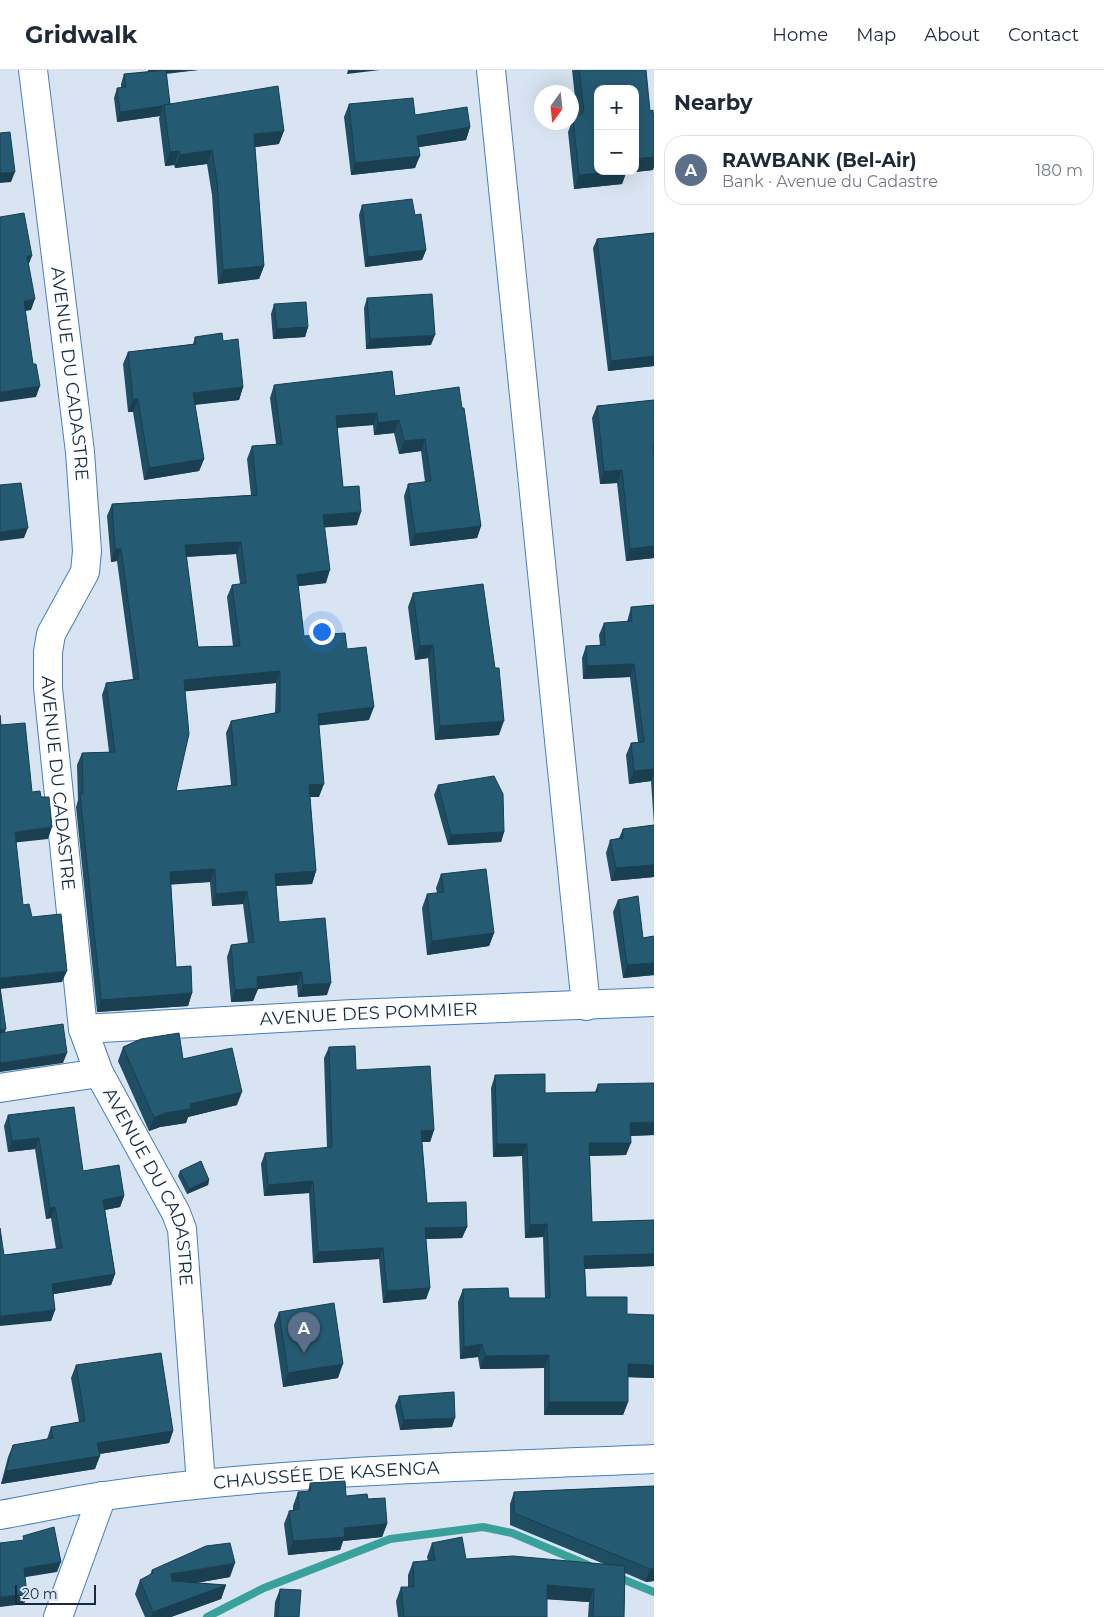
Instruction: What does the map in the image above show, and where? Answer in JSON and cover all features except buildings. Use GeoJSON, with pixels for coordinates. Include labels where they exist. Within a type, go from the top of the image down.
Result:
{"type":"FeatureCollection","features":[{"type":"Feature","properties":{"kind":"street","name":"AVENUE DU CADASTRE"},"geometry":{"type":"LineString","coordinates":[[33,70],[80,452],[88,551],[85,572],[51,634],[48,652],[49,698],[83,1029],[99,1073],[176,1213],[182,1229],[201,1484]]}},
{"type":"Feature","properties":{"kind":"street"},"geometry":{"type":"LineString","coordinates":[[491,70],[586,1006]]}},
{"type":"Feature","properties":{"kind":"street","name":"AVENUE DES POMMIER"},"geometry":{"type":"LineString","coordinates":[[83,1029],[353,1014],[654,1002]]}},
{"type":"Feature","properties":{"kind":"street"},"geometry":{"type":"LineString","coordinates":[[0,1088],[99,1073]]}},
{"type":"Feature","properties":{"kind":"street","name":"CHAUSSÉE DE KASENGA"},"geometry":{"type":"LineString","coordinates":[[0,1515],[102,1496],[201,1484],[398,1470],[654,1459]]}},
{"type":"Feature","properties":{"kind":"street"},"geometry":{"type":"LineString","coordinates":[[58,1617],[102,1496]]}},
{"type":"Feature","properties":{"kind":"waterway"},"geometry":{"type":"LineString","coordinates":[[207,1617],[264,1588],[390,1539],[483,1527],[512,1533],[588,1565]]}},
{"type":"Feature","properties":{"kind":"waterway"},"geometry":{"type":"LineString","coordinates":[[615,1576],[654,1592]]}},
{"type":"Feature","properties":{"kind":"place","name":"RAWBANK (Bel-Air)"},"geometry":{"type":"Point","coordinates":[304,1353]}}]}
